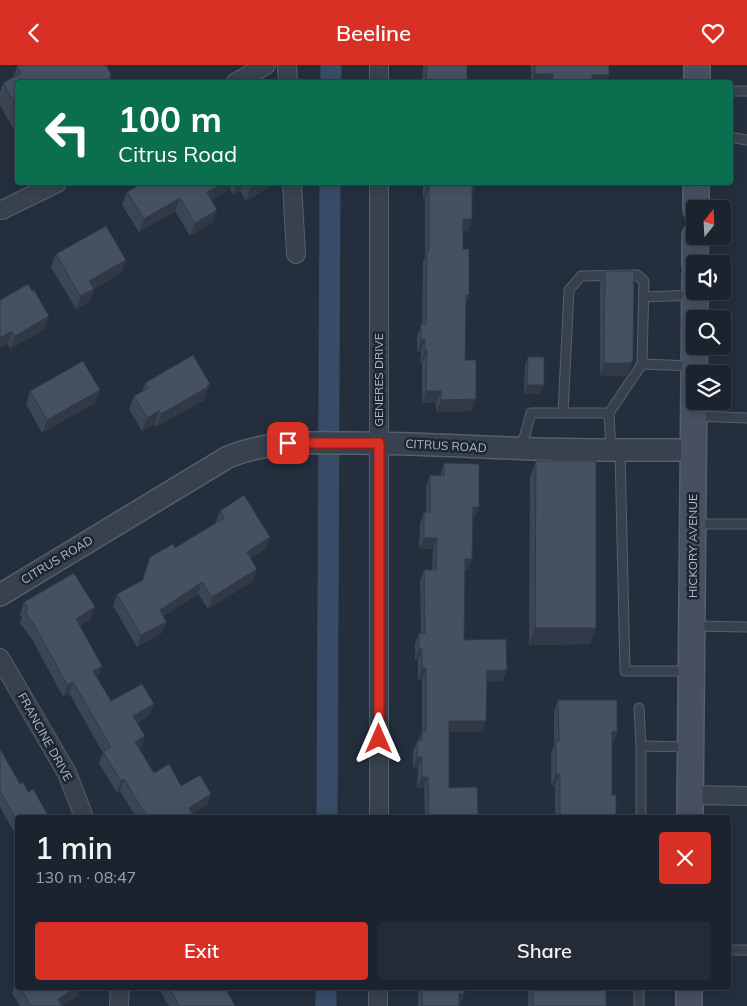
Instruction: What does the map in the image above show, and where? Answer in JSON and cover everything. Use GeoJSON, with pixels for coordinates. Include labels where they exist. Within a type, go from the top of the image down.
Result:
{"type":"FeatureCollection","features":[{"type":"Feature","properties":{"kind":"main road"},"geometry":{"type":"LineString","coordinates":[[696,80],[697,65]]}},
{"type":"Feature","properties":{"kind":"main road"},"geometry":{"type":"LineString","coordinates":[[696,185],[696,200]]}},
{"type":"Feature","properties":{"kind":"main road","name":"HICKORY AVENUE"},"geometry":{"type":"LineString","coordinates":[[694,365],[695,300]]}},
{"type":"Feature","properties":{"kind":"main road","name":"HICKORY AVENUE"},"geometry":{"type":"LineString","coordinates":[[690,806],[694,410]]}},
{"type":"Feature","properties":{"kind":"main road"},"geometry":{"type":"LineString","coordinates":[[689,990],[689,1006]]}},
{"type":"Feature","properties":{"kind":"street"},"geometry":{"type":"LineString","coordinates":[[240,80],[266,65]]}},
{"type":"Feature","properties":{"kind":"street"},"geometry":{"type":"LineString","coordinates":[[287,65],[288,80]]}},
{"type":"Feature","properties":{"kind":"street"},"geometry":{"type":"LineString","coordinates":[[379,65],[379,80]]}},
{"type":"Feature","properties":{"kind":"street"},"geometry":{"type":"LineString","coordinates":[[1,211],[53,185]]}},
{"type":"Feature","properties":{"kind":"street"},"geometry":{"type":"LineString","coordinates":[[292,185],[296,254]]}},
{"type":"Feature","properties":{"kind":"street","name":"GENERES DRIVE"},"geometry":{"type":"LineString","coordinates":[[378,815],[374,443],[379,185]]}},
{"type":"Feature","properties":{"kind":"street","name":"CITRUS ROAD"},"geometry":{"type":"LineString","coordinates":[[0,595],[228,457],[262,445],[374,443],[521,449],[693,450]]}},
{"type":"Feature","properties":{"kind":"street","name":"FRANCINE DRIVE"},"geometry":{"type":"LineString","coordinates":[[0,658],[67,773],[83,815]]}},
{"type":"Feature","properties":{"kind":"street"},"geometry":{"type":"LineString","coordinates":[[690,806],[747,796]]}},
{"type":"Feature","properties":{"kind":"street"},"geometry":{"type":"LineString","coordinates":[[119,1006],[120,990]]}},
{"type":"Feature","properties":{"kind":"street"},"geometry":{"type":"LineString","coordinates":[[378,990],[378,1006]]}},
{"type":"Feature","properties":{"kind":"lane"},"geometry":{"type":"LineString","coordinates":[[733,91],[747,91]]}},
{"type":"Feature","properties":{"kind":"lane"},"geometry":{"type":"LineString","coordinates":[[733,138],[747,140]]}},
{"type":"Feature","properties":{"kind":"lane"},"geometry":{"type":"LineString","coordinates":[[564,413],[569,290],[581,276],[637,275],[644,281],[642,364],[609,413],[616,450],[625,671],[692,671]]}},
{"type":"Feature","properties":{"kind":"lane"},"geometry":{"type":"LineString","coordinates":[[644,297],[686,287]]}},
{"type":"Feature","properties":{"kind":"lane"},"geometry":{"type":"LineString","coordinates":[[642,364],[686,366]]}},
{"type":"Feature","properties":{"kind":"lane"},"geometry":{"type":"LineString","coordinates":[[521,449],[532,413],[609,413]]}},
{"type":"Feature","properties":{"kind":"lane"},"geometry":{"type":"LineString","coordinates":[[694,416],[747,419]]}},
{"type":"Feature","properties":{"kind":"lane"},"geometry":{"type":"LineString","coordinates":[[693,524],[747,524]]}},
{"type":"Feature","properties":{"kind":"lane"},"geometry":{"type":"LineString","coordinates":[[692,626],[747,627]]}},
{"type":"Feature","properties":{"kind":"lane"},"geometry":{"type":"LineString","coordinates":[[639,708],[641,815]]}},
{"type":"Feature","properties":{"kind":"lane"},"geometry":{"type":"LineString","coordinates":[[641,745],[691,747]]}},
{"type":"Feature","properties":{"kind":"lane"},"geometry":{"type":"LineString","coordinates":[[731,950],[747,950]]}},
{"type":"Feature","properties":{"kind":"lane"},"geometry":{"type":"LineString","coordinates":[[639,990],[639,1006]]}},
{"type":"Feature","properties":{"kind":"building"},"geometry":{"type":"Polygon","coordinates":[[[106,65],[111,74],[109,80],[15,80],[15,104],[3,83],[21,73],[17,66],[106,65]]]}},
{"type":"Feature","properties":{"kind":"building"},"geometry":{"type":"Polygon","coordinates":[[[427,65],[467,65],[467,80],[426,80],[427,65]]]}},
{"type":"Feature","properties":{"kind":"building"},"geometry":{"type":"Polygon","coordinates":[[[535,65],[609,65],[609,75],[592,75],[592,80],[553,80],[553,74],[535,74],[535,65]]]}},
{"type":"Feature","properties":{"kind":"building"},"geometry":{"type":"Polygon","coordinates":[[[139,185],[220,185],[207,192],[217,210],[195,223],[180,198],[144,219],[127,192],[139,185]]]}},
{"type":"Feature","properties":{"kind":"building"},"geometry":{"type":"Polygon","coordinates":[[[476,185],[472,186],[472,219],[463,219],[463,249],[469,249],[469,295],[466,295],[465,360],[476,360],[476,399],[441,400],[441,391],[426,391],[427,351],[425,351],[425,339],[421,340],[421,324],[426,324],[427,250],[429,250],[429,186],[427,186],[476,185]]]}},
{"type":"Feature","properties":{"kind":"building"},"geometry":{"type":"Polygon","coordinates":[[[106,226],[126,260],[89,281],[94,289],[80,296],[56,254],[106,226]]]}},
{"type":"Feature","properties":{"kind":"building"},"geometry":{"type":"Polygon","coordinates":[[[605,271],[634,271],[633,360],[631,363],[604,363],[605,271]]]}},
{"type":"Feature","properties":{"kind":"building"},"geometry":{"type":"Polygon","coordinates":[[[28,284],[32,291],[34,290],[49,316],[15,336],[12,331],[0,338],[0,300],[28,284]]]}},
{"type":"Feature","properties":{"kind":"building"},"geometry":{"type":"Polygon","coordinates":[[[193,355],[210,384],[208,387],[161,414],[159,411],[147,418],[134,396],[148,388],[145,383],[193,355]]]}},
{"type":"Feature","properties":{"kind":"building"},"geometry":{"type":"Polygon","coordinates":[[[528,357],[544,357],[544,385],[527,385],[528,357]]]}},
{"type":"Feature","properties":{"kind":"building"},"geometry":{"type":"Polygon","coordinates":[[[83,361],[100,390],[47,420],[30,391],[83,361]]]}},
{"type":"Feature","properties":{"kind":"building"},"geometry":{"type":"Polygon","coordinates":[[[536,461],[596,461],[596,628],[535,628],[536,461]]]}},
{"type":"Feature","properties":{"kind":"building"},"geometry":{"type":"Polygon","coordinates":[[[444,463],[479,464],[479,507],[473,507],[472,559],[465,559],[464,640],[506,639],[507,670],[487,671],[486,721],[449,721],[449,788],[477,787],[478,815],[429,815],[428,777],[422,777],[422,757],[417,757],[418,740],[422,740],[422,731],[426,731],[426,668],[422,668],[422,649],[419,649],[419,633],[425,633],[424,570],[436,570],[437,538],[424,538],[424,512],[430,512],[430,475],[444,476],[444,463]]]}},
{"type":"Feature","properties":{"kind":"building"},"geometry":{"type":"Polygon","coordinates":[[[244,495],[270,537],[247,552],[257,569],[212,597],[202,582],[160,610],[166,622],[141,635],[117,594],[143,580],[150,557],[173,544],[175,548],[224,518],[220,511],[244,495]]]}},
{"type":"Feature","properties":{"kind":"building"},"geometry":{"type":"Polygon","coordinates":[[[74,573],[95,607],[76,619],[102,666],[93,671],[111,701],[142,684],[154,704],[133,716],[145,736],[135,742],[154,773],[169,764],[181,786],[200,775],[211,794],[189,808],[193,815],[146,815],[124,779],[121,781],[103,752],[111,747],[73,682],[67,685],[36,628],[25,612],[28,610],[24,602],[74,573]]]}},
{"type":"Feature","properties":{"kind":"building"},"geometry":{"type":"Polygon","coordinates":[[[558,700],[617,700],[617,732],[612,732],[612,795],[616,795],[616,815],[560,815],[560,774],[556,774],[556,741],[559,741],[558,700]]]}},
{"type":"Feature","properties":{"kind":"building"},"geometry":{"type":"Polygon","coordinates":[[[0,749],[20,784],[23,782],[28,792],[33,789],[48,815],[15,815],[15,818],[0,791],[0,749]]]}},
{"type":"Feature","properties":{"kind":"building"},"geometry":{"type":"Polygon","coordinates":[[[22,990],[72,990],[58,999],[62,1006],[31,1006],[22,990]]]}},
{"type":"Feature","properties":{"kind":"building"},"geometry":{"type":"Polygon","coordinates":[[[171,990],[227,990],[235,1006],[179,1006],[171,990]]]}},
{"type":"Feature","properties":{"kind":"building"},"geometry":{"type":"Polygon","coordinates":[[[422,990],[464,990],[464,994],[459,994],[459,1006],[422,1006],[422,990]]]}},
{"type":"Feature","properties":{"kind":"building"},"geometry":{"type":"Polygon","coordinates":[[[533,990],[606,990],[606,1006],[533,1006],[533,990]]]}},
{"type":"Feature","properties":{"kind":"waterway"},"geometry":{"type":"LineString","coordinates":[[331,65],[331,80]]}},
{"type":"Feature","properties":{"kind":"waterway"},"geometry":{"type":"LineString","coordinates":[[327,815],[330,185]]}},
{"type":"Feature","properties":{"kind":"waterway"},"geometry":{"type":"LineString","coordinates":[[326,990],[326,1006]]}},
{"type":"Feature","properties":{"kind":"route"},"geometry":{"type":"LineString","coordinates":[[288,443],[379,443],[379,739]]}}]}
